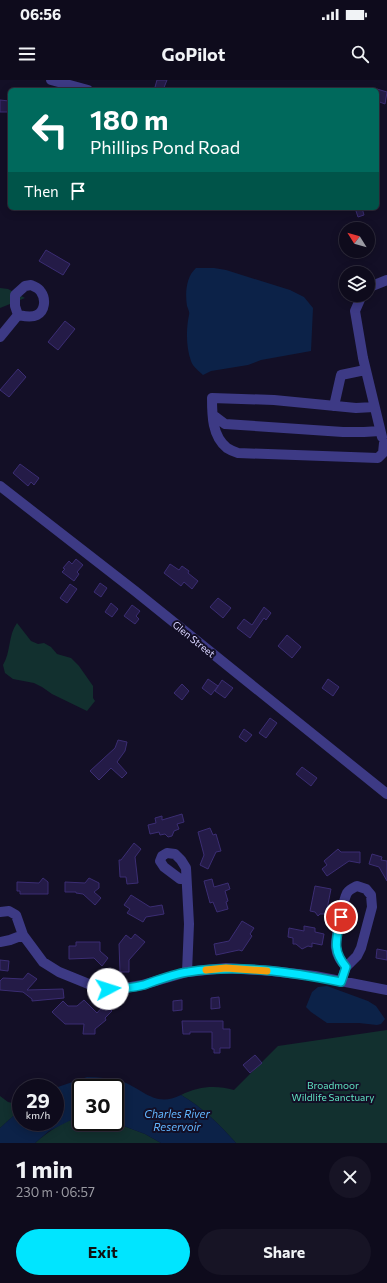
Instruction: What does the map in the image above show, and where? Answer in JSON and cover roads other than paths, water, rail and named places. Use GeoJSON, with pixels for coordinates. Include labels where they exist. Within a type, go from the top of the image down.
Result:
{"type":"FeatureCollection","features":[{"type":"Feature","properties":{"kind":"street"},"geometry":{"type":"LineString","coordinates":[[51,80],[73,88]]}},
{"type":"Feature","properties":{"kind":"street"},"geometry":{"type":"LineString","coordinates":[[375,285],[387,280]]}},
{"type":"Feature","properties":{"kind":"street"},"geometry":{"type":"LineString","coordinates":[[359,302],[355,311],[365,370],[380,431],[385,443],[383,453],[378,458],[238,453],[227,448],[218,437],[212,416],[212,398],[274,400],[356,408],[374,407]]}},
{"type":"Feature","properties":{"kind":"street"},"geometry":{"type":"LineString","coordinates":[[0,336],[18,315]]}},
{"type":"Feature","properties":{"kind":"street"},"geometry":{"type":"LineString","coordinates":[[334,406],[341,375],[365,370]]}},
{"type":"Feature","properties":{"kind":"street"},"geometry":{"type":"LineString","coordinates":[[212,416],[225,424],[343,432],[380,431]]}},
{"type":"Feature","properties":{"kind":"street","name":"Glen Street"},"geometry":{"type":"LineString","coordinates":[[0,486],[135,591],[387,794]]}},
{"type":"Feature","properties":{"kind":"street"},"geometry":{"type":"LineString","coordinates":[[186,878],[189,924],[187,972]]}},
{"type":"Feature","properties":{"kind":"street"},"geometry":{"type":"LineString","coordinates":[[341,982],[346,967],[357,956],[361,948],[372,907],[371,895],[366,889],[357,886],[350,889],[347,894],[336,947],[338,956],[346,967]]}},
{"type":"Feature","properties":{"kind":"street"},"geometry":{"type":"LineString","coordinates":[[0,912],[8,911],[16,915],[23,935],[44,962],[59,972],[96,987],[108,989],[142,985],[187,972],[226,968],[315,976],[387,990]]}},
{"type":"Feature","properties":{"kind":"street"},"geometry":{"type":"LineString","coordinates":[[0,942],[23,935]]}},
{"type":"Feature","properties":{"kind":"water"},"geometry":{"type":"Polygon","coordinates":[[[196,268],[226,270],[290,290],[304,297],[313,308],[311,351],[261,360],[248,365],[211,371],[203,375],[192,363],[187,344],[189,313],[186,291],[190,276],[196,268]]]}},
{"type":"Feature","properties":{"kind":"water"},"geometry":{"type":"Polygon","coordinates":[[[327,986],[368,1001],[376,1006],[385,1019],[381,1024],[377,1025],[359,1023],[327,1023],[306,1007],[312,992],[318,987],[327,986]]]}},
{"type":"Feature","properties":{"kind":"water","name":"Charles River Reservoir"},"geometry":{"type":"Polygon","coordinates":[[[87,1077],[110,1079],[81,1079],[87,1077]]]}},
{"type":"Feature","properties":{"kind":"water","name":"Charles River Reservoir"},"geometry":{"type":"Polygon","coordinates":[[[72,1082],[72,1120],[64,1124],[64,1085],[72,1082]]]}},
{"type":"Feature","properties":{"kind":"water","name":"Charles River Reservoir"},"geometry":{"type":"Polygon","coordinates":[[[124,1082],[156,1098],[172,1098],[181,1095],[210,1117],[236,1143],[161,1143],[145,1134],[124,1126],[124,1082]]]}},
{"type":"Feature","properties":{"kind":"water","name":"Charles River Reservoir"},"geometry":{"type":"Polygon","coordinates":[[[12,1117],[12,1131],[49,1131],[35,1143],[0,1143],[0,1128],[12,1117]]]}},
{"type":"Feature","properties":{"kind":"park label","name":"Broadmoor Wildlife Sanctuary"},"geometry":{"type":"Point","coordinates":[333,1090]}}]}
